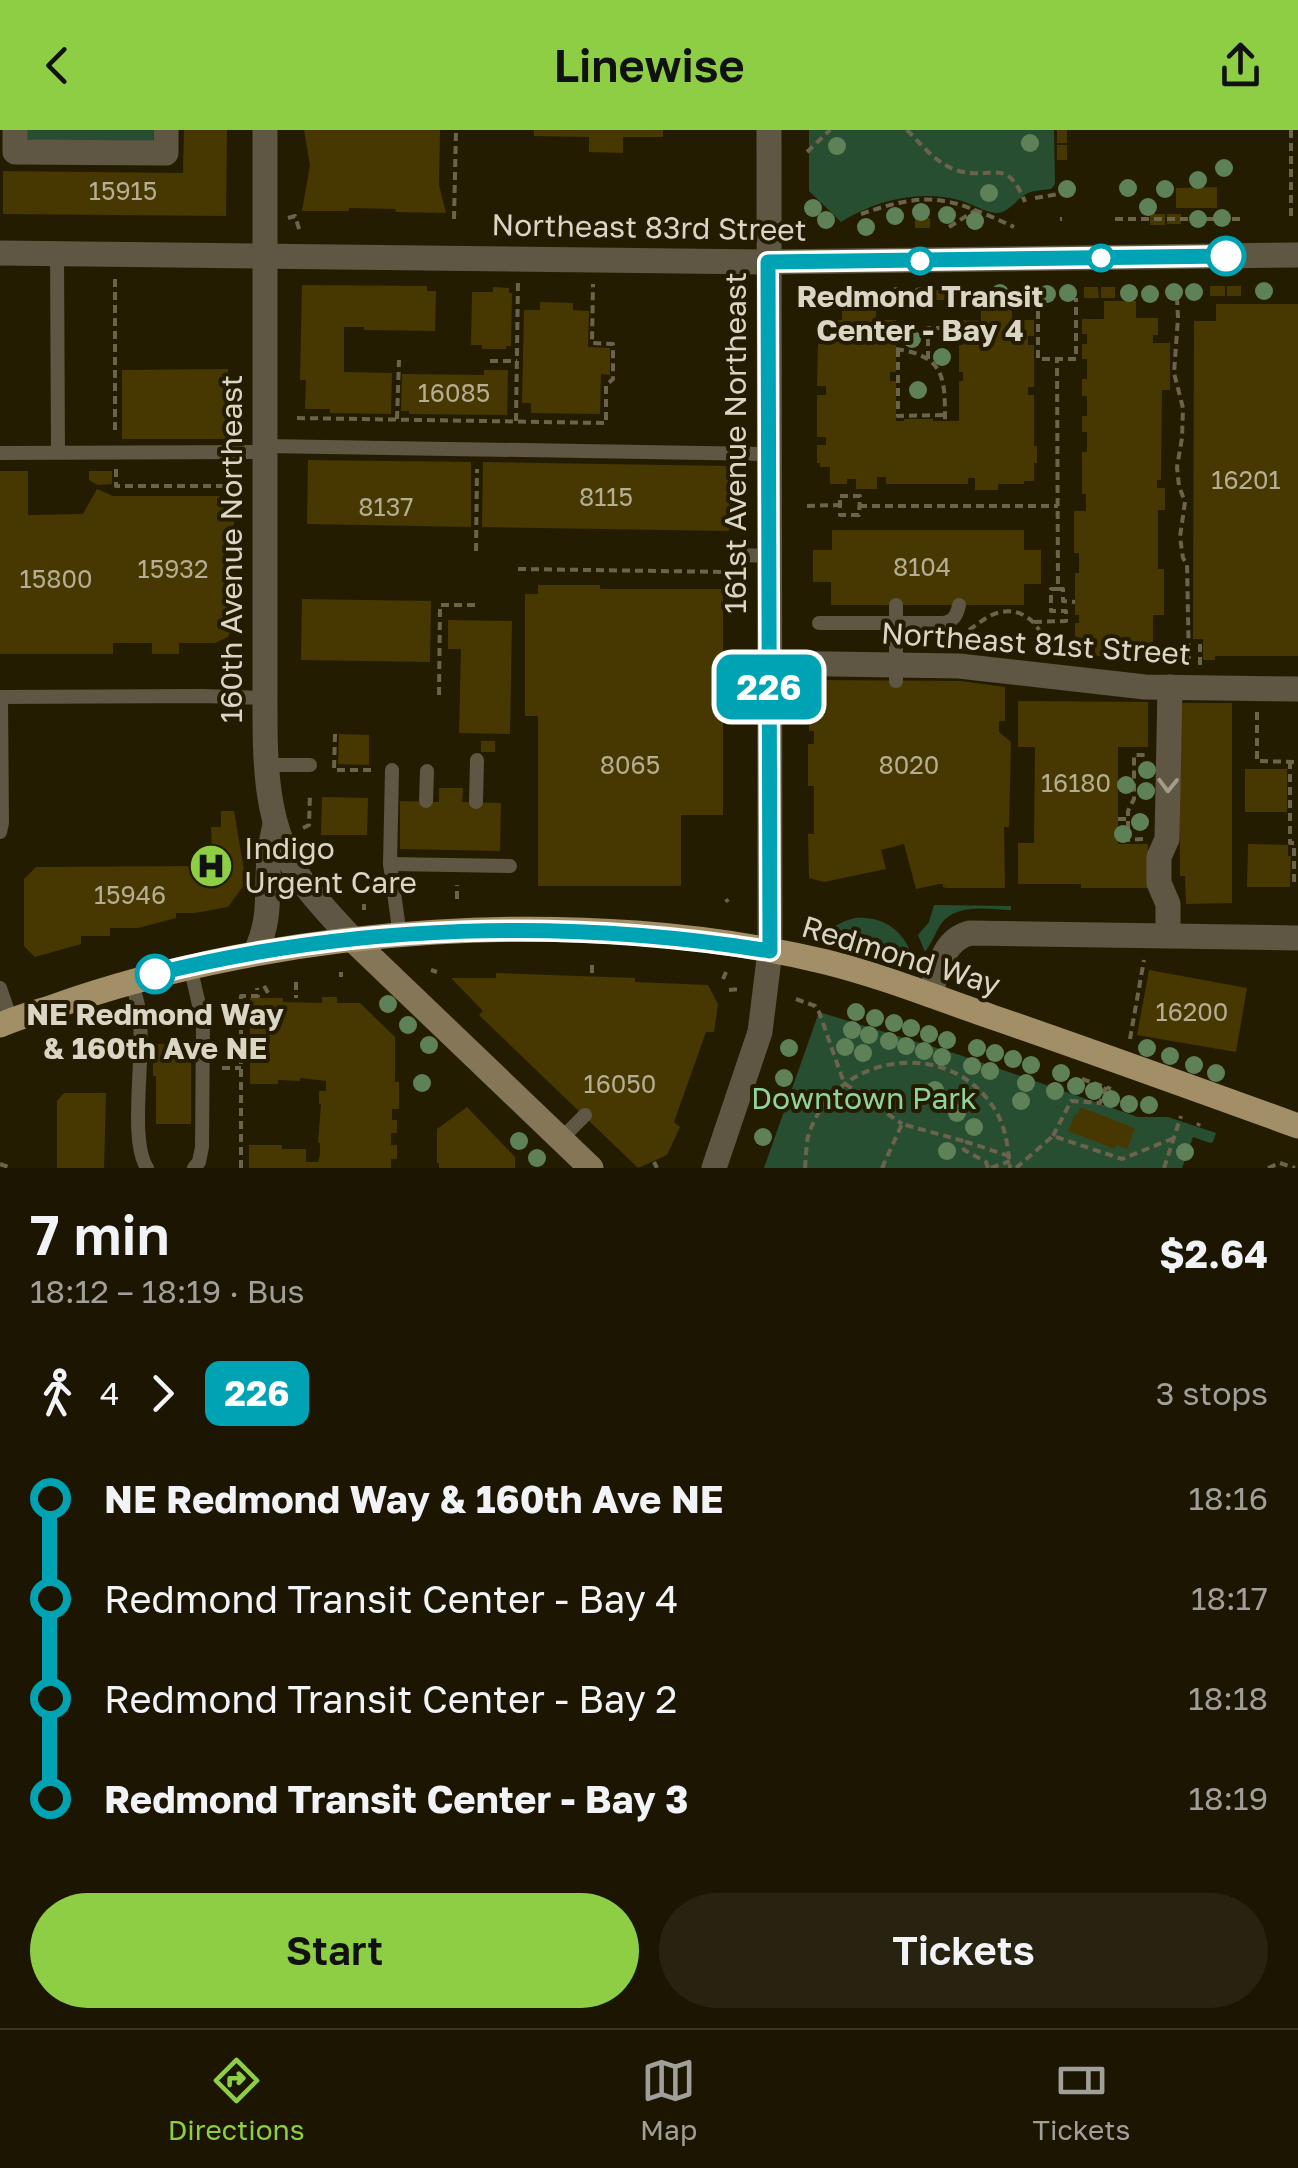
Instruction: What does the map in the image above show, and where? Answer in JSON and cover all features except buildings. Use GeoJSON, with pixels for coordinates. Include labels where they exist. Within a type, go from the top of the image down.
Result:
{"type":"FeatureCollection","features":[{"type":"Feature","properties":{"kind":"main road","name":"Redmond Way"},"geometry":{"type":"LineString","coordinates":[[6,1022],[92,992],[190,966],[354,940],[509,930],[676,938],[770,951],[849,968],[1298,1126]]}},
{"type":"Feature","properties":{"kind":"main road"},"geometry":{"type":"LineString","coordinates":[[354,940],[591,1168]]}},
{"type":"Feature","properties":{"kind":"street"},"geometry":{"type":"LineString","coordinates":[[15,130],[15,152],[148,153],[166,153],[166,130]]}},
{"type":"Feature","properties":{"kind":"street","name":"160th Avenue Northeast"},"geometry":{"type":"LineString","coordinates":[[265,130],[266,764],[275,824],[283,847],[300,878],[354,940]]}},
{"type":"Feature","properties":{"kind":"street","name":"161st Avenue Northeast"},"geometry":{"type":"LineString","coordinates":[[714,1168],[760,1032],[770,951],[768,130]]}},
{"type":"Feature","properties":{"kind":"street","name":"Northeast 83rd Street"},"geometry":{"type":"LineString","coordinates":[[0,253],[768,262],[1298,254]]}},
{"type":"Feature","properties":{"kind":"street","name":"Northeast 81st Street"},"geometry":{"type":"LineString","coordinates":[[769,663],[896,673],[959,666],[1145,687],[1180,681],[1298,690]]}},
{"type":"Feature","properties":{"kind":"street"},"geometry":{"type":"LineString","coordinates":[[1168,935],[1168,904],[1159,883],[1159,857],[1168,839],[1168,756],[1180,681]]}},
{"type":"Feature","properties":{"kind":"street"},"geometry":{"type":"LineString","coordinates":[[255,953],[268,911],[269,856],[275,824]]}},
{"type":"Feature","properties":{"kind":"street"},"geometry":{"type":"LineString","coordinates":[[930,995],[945,951],[963,934],[1298,938]]}},
{"type":"Feature","properties":{"kind":"lane"},"geometry":{"type":"LineString","coordinates":[[57,254],[58,452]]}},
{"type":"Feature","properties":{"kind":"lane"},"geometry":{"type":"LineString","coordinates":[[0,453],[265,449],[768,454]]}},
{"type":"Feature","properties":{"kind":"lane"},"geometry":{"type":"LineString","coordinates":[[737,555],[768,556]]}},
{"type":"Feature","properties":{"kind":"lane"},"geometry":{"type":"LineString","coordinates":[[896,605],[896,673]]}},
{"type":"Feature","properties":{"kind":"lane"},"geometry":{"type":"LineString","coordinates":[[819,624],[947,622],[956,616],[959,605]]}},
{"type":"Feature","properties":{"kind":"lane"},"geometry":{"type":"LineString","coordinates":[[0,832],[1,697],[265,698]]}},
{"type":"Feature","properties":{"kind":"lane"},"geometry":{"type":"LineString","coordinates":[[476,802],[477,760]]}},
{"type":"Feature","properties":{"kind":"lane"},"geometry":{"type":"LineString","coordinates":[[266,764],[310,765]]}},
{"type":"Feature","properties":{"kind":"lane"},"geometry":{"type":"LineString","coordinates":[[392,770],[390,864],[400,936]]}},
{"type":"Feature","properties":{"kind":"lane"},"geometry":{"type":"LineString","coordinates":[[426,771],[426,801]]}},
{"type":"Feature","properties":{"kind":"lane"},"geometry":{"type":"LineString","coordinates":[[390,864],[425,857],[476,858],[510,866]]}},
{"type":"Feature","properties":{"kind":"lane"},"geometry":{"type":"LineString","coordinates":[[190,966],[202,1013],[202,1147],[194,1168]]}},
{"type":"Feature","properties":{"kind":"lane"},"geometry":{"type":"LineString","coordinates":[[131,981],[140,1013],[140,1149],[147,1168]]}},
{"type":"Feature","properties":{"kind":"lane"},"geometry":{"type":"LineString","coordinates":[[0,988],[6,1022]]}},
{"type":"Feature","properties":{"kind":"lane"},"geometry":{"type":"LineString","coordinates":[[182,1168],[192,1160],[195,1149],[195,1080],[203,1072]]}},
{"type":"Feature","properties":{"kind":"lane"},"geometry":{"type":"LineString","coordinates":[[139,1100],[145,1109],[148,1156],[161,1168]]}},
{"type":"Feature","properties":{"kind":"lane"},"geometry":{"type":"LineString","coordinates":[[560,1140],[585,1115]]}},
{"type":"Feature","properties":{"kind":"path"},"geometry":{"type":"LineString","coordinates":[[454,219],[456,130]]}},
{"type":"Feature","properties":{"kind":"path"},"geometry":{"type":"LineString","coordinates":[[807,152],[830,130]]}},
{"type":"Feature","properties":{"kind":"path"},"geometry":{"type":"LineString","coordinates":[[908,130],[933,156],[957,170],[1004,173],[1013,178],[1025,202]]}},
{"type":"Feature","properties":{"kind":"path"},"geometry":{"type":"LineString","coordinates":[[1291,130],[1291,218]]}},
{"type":"Feature","properties":{"kind":"path"},"geometry":{"type":"LineString","coordinates":[[1036,198],[1060,194]]}},
{"type":"Feature","properties":{"kind":"path"},"geometry":{"type":"LineString","coordinates":[[861,214],[889,204],[936,198],[1014,227]]}},
{"type":"Feature","properties":{"kind":"path"},"geometry":{"type":"LineString","coordinates":[[949,227],[976,210]]}},
{"type":"Feature","properties":{"kind":"path"},"geometry":{"type":"LineString","coordinates":[[288,218],[295,216],[302,237]]}},
{"type":"Feature","properties":{"kind":"path"},"geometry":{"type":"LineString","coordinates":[[798,224],[806,218]]}},
{"type":"Feature","properties":{"kind":"path"},"geometry":{"type":"LineString","coordinates":[[1115,219],[1243,218]]}},
{"type":"Feature","properties":{"kind":"path"},"geometry":{"type":"LineString","coordinates":[[731,220],[738,223]]}},
{"type":"Feature","properties":{"kind":"path"},"geometry":{"type":"LineString","coordinates":[[721,224],[725,238]]}},
{"type":"Feature","properties":{"kind":"path"},"geometry":{"type":"LineString","coordinates":[[516,421],[518,276]]}},
{"type":"Feature","properties":{"kind":"path"},"geometry":{"type":"LineString","coordinates":[[298,418],[606,422],[606,386],[613,379],[614,344],[592,343],[593,278]]}},
{"type":"Feature","properties":{"kind":"path"},"geometry":{"type":"LineString","coordinates":[[1024,278],[1024,298]]}},
{"type":"Feature","properties":{"kind":"path"},"geometry":{"type":"LineString","coordinates":[[115,280],[116,486],[238,486]]}},
{"type":"Feature","properties":{"kind":"path"},"geometry":{"type":"LineString","coordinates":[[814,285],[819,298]]}},
{"type":"Feature","properties":{"kind":"path"},"geometry":{"type":"LineString","coordinates":[[801,296],[808,301]]}},
{"type":"Feature","properties":{"kind":"path"},"geometry":{"type":"LineString","coordinates":[[1038,298],[1038,359],[1057,359],[1076,359],[1076,298]]}},
{"type":"Feature","properties":{"kind":"path"},"geometry":{"type":"LineString","coordinates":[[1177,298],[1174,373],[1183,408],[1177,467],[1184,502],[1180,537],[1187,564],[1180,681]]}},
{"type":"Feature","properties":{"kind":"path"},"geometry":{"type":"LineString","coordinates":[[928,358],[915,351],[897,349],[898,416],[945,418],[945,385],[928,358],[928,328],[944,328]]}},
{"type":"Feature","properties":{"kind":"path"},"geometry":{"type":"LineString","coordinates":[[1057,359],[1058,589]]}},
{"type":"Feature","properties":{"kind":"path"},"geometry":{"type":"LineString","coordinates":[[398,419],[399,360]]}},
{"type":"Feature","properties":{"kind":"path"},"geometry":{"type":"LineString","coordinates":[[490,360],[517,361]]}},
{"type":"Feature","properties":{"kind":"path"},"geometry":{"type":"LineString","coordinates":[[476,551],[477,450]]}},
{"type":"Feature","properties":{"kind":"path"},"geometry":{"type":"LineString","coordinates":[[840,496],[860,496],[860,516],[840,515],[840,505],[840,496]]}},
{"type":"Feature","properties":{"kind":"path"},"geometry":{"type":"LineString","coordinates":[[807,506],[840,505]]}},
{"type":"Feature","properties":{"kind":"path"},"geometry":{"type":"LineString","coordinates":[[860,506],[1058,506]]}},
{"type":"Feature","properties":{"kind":"path"},"geometry":{"type":"LineString","coordinates":[[518,569],[737,572]]}},
{"type":"Feature","properties":{"kind":"path"},"geometry":{"type":"LineString","coordinates":[[1034,622],[1066,621],[1066,611],[1051,611],[1051,589],[1063,589],[1063,601],[1075,602]]}},
{"type":"Feature","properties":{"kind":"path"},"geometry":{"type":"LineString","coordinates":[[439,694],[440,605],[476,605]]}},
{"type":"Feature","properties":{"kind":"path"},"geometry":{"type":"LineString","coordinates":[[960,636],[1001,612],[1021,614],[1034,622],[1043,635],[1046,656]]}},
{"type":"Feature","properties":{"kind":"path"},"geometry":{"type":"LineString","coordinates":[[1200,640],[1200,674]]}},
{"type":"Feature","properties":{"kind":"path"},"geometry":{"type":"LineString","coordinates":[[1257,699],[1256,761],[1298,762]]}},
{"type":"Feature","properties":{"kind":"path"},"geometry":{"type":"LineString","coordinates":[[335,734],[334,770],[392,770]]}},
{"type":"Feature","properties":{"kind":"path"},"geometry":{"type":"LineString","coordinates":[[1168,756],[1134,756],[1134,800],[1128,811],[1128,840],[1168,839]]}},
{"type":"Feature","properties":{"kind":"path"},"geometry":{"type":"LineString","coordinates":[[1290,762],[1294,886]]}},
{"type":"Feature","properties":{"kind":"path"},"geometry":{"type":"LineString","coordinates":[[302,828],[309,825],[310,793]]}},
{"type":"Feature","properties":{"kind":"path"},"geometry":{"type":"LineString","coordinates":[[1118,819],[1128,818]]}},
{"type":"Feature","properties":{"kind":"path"},"geometry":{"type":"LineString","coordinates":[[1130,1040],[1144,960]]}},
{"type":"Feature","properties":{"kind":"path"},"geometry":{"type":"LineString","coordinates":[[592,965],[592,977]]}},
{"type":"Feature","properties":{"kind":"path"},"geometry":{"type":"LineString","coordinates":[[723,979],[726,972]]}},
{"type":"Feature","properties":{"kind":"path"},"geometry":{"type":"LineString","coordinates":[[296,982],[296,998]]}},
{"type":"Feature","properties":{"kind":"path"},"geometry":{"type":"LineString","coordinates":[[241,1168],[240,996],[258,996],[260,987],[270,996]]}},
{"type":"Feature","properties":{"kind":"path"},"geometry":{"type":"LineString","coordinates":[[729,990],[740,989]]}},
{"type":"Feature","properties":{"kind":"path"},"geometry":{"type":"LineString","coordinates":[[796,999],[815,1006],[844,1083],[902,1124],[967,1142],[1011,1163]]}},
{"type":"Feature","properties":{"kind":"path"},"geometry":{"type":"LineString","coordinates":[[805,1168],[808,1138],[815,1122],[844,1083],[874,1067],[906,1061],[940,1066],[970,1082],[994,1108],[1008,1139],[1011,1163]]}},
{"type":"Feature","properties":{"kind":"path"},"geometry":{"type":"LineString","coordinates":[[967,1142],[964,1150],[978,1156],[989,1168],[1011,1163],[1053,1136],[1071,1101],[1100,1103],[1108,1088],[1082,1079]]}},
{"type":"Feature","properties":{"kind":"path"},"geometry":{"type":"LineString","coordinates":[[1164,1168],[1182,1116]]}},
{"type":"Feature","properties":{"kind":"path"},"geometry":{"type":"LineString","coordinates":[[882,1168],[902,1124]]}},
{"type":"Feature","properties":{"kind":"path"},"geometry":{"type":"LineString","coordinates":[[1053,1136],[1122,1159],[1174,1138]]}},
{"type":"Feature","properties":{"kind":"path"},"geometry":{"type":"LineString","coordinates":[[1268,1168],[1280,1163],[1294,1168]]}},
{"type":"Feature","properties":{"kind":"path"},"geometry":{"type":"LineString","coordinates":[[0,1164],[12,1168]]}},
{"type":"Feature","properties":{"kind":"green space"},"geometry":{"type":"Polygon","coordinates":[[[19,130],[153,130],[153,145],[31,144],[19,130]]]}},
{"type":"Feature","properties":{"kind":"green space"},"geometry":{"type":"Polygon","coordinates":[[[809,130],[1054,130],[1055,184],[1051,189],[1028,193],[1001,212],[928,196],[883,203],[841,222],[809,191],[809,130]]]}},
{"type":"Feature","properties":{"kind":"green space"},"geometry":{"type":"Polygon","coordinates":[[[934,905],[1011,906],[1011,910],[973,909],[955,913],[941,924],[925,952],[918,935],[929,922],[934,905]]]}},
{"type":"Feature","properties":{"kind":"green space"},"geometry":{"type":"Polygon","coordinates":[[[855,918],[891,927],[913,957],[902,957],[825,931],[855,918]]]}},
{"type":"Feature","properties":{"kind":"green space","name":"Downtown Park"},"geometry":{"type":"Polygon","coordinates":[[[819,1012],[960,1055],[1138,1117],[1168,1117],[1216,1133],[1210,1143],[1193,1137],[1182,1168],[764,1168],[819,1012]]]}},
{"type":"Feature","properties":{"kind":"bus line","name":"226"},"geometry":{"type":"LineString","coordinates":[[155,974],[281,949],[456,932],[632,934],[770,951],[768,262],[1226,256]]}},
{"type":"Feature","properties":{"kind":"place","name":"Redmond Transit Center - Bay 4"},"geometry":{"type":"Point","coordinates":[920,261]}},
{"type":"Feature","properties":{"kind":"place","name":"Indigo Urgent Care"},"geometry":{"type":"Point","coordinates":[211,866]}},
{"type":"Feature","properties":{"kind":"place","name":"NE Redmond Way & 160th Ave NE"},"geometry":{"type":"Point","coordinates":[155,974]}}]}
